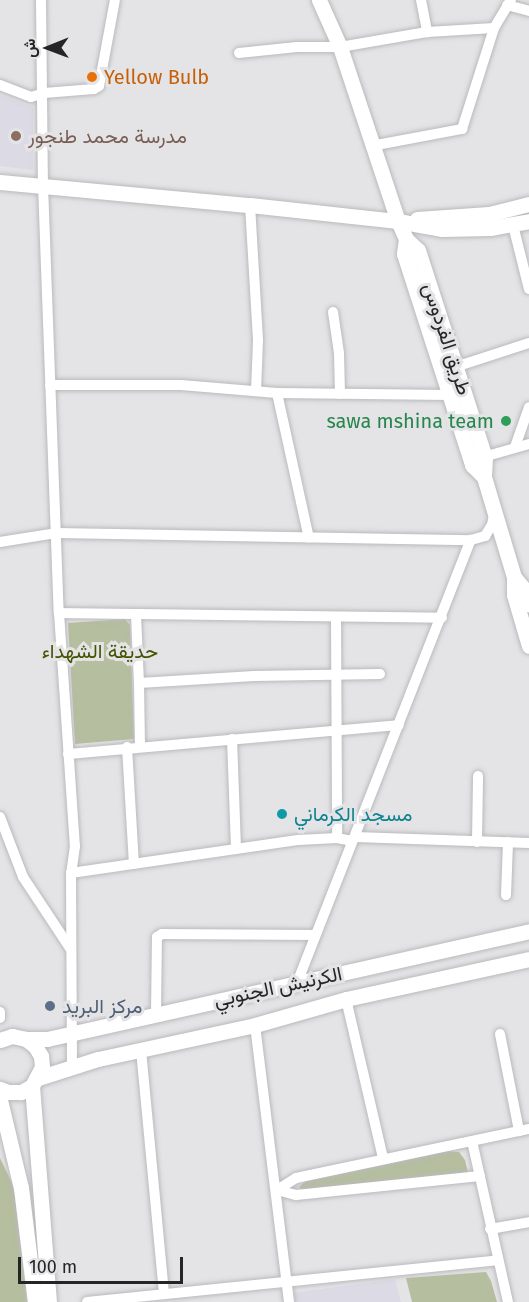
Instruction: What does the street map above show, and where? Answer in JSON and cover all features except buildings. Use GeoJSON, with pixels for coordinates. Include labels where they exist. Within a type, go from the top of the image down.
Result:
{"type":"FeatureCollection","features":[{"type":"Feature","properties":{"kind":"main road","name":"طريق الفردوس"},"geometry":{"type":"LineString","coordinates":[[319,0],[340,47],[371,146],[406,239],[404,254],[449,369],[514,577],[514,595],[529,646]]}},
{"type":"Feature","properties":{"kind":"main road"},"geometry":{"type":"LineString","coordinates":[[0,173],[22,176],[38,184]]}},
{"type":"Feature","properties":{"kind":"main road"},"geometry":{"type":"LineString","coordinates":[[0,182],[250,205],[398,221],[442,229],[513,225],[529,221]]}},
{"type":"Feature","properties":{"kind":"main road"},"geometry":{"type":"LineString","coordinates":[[398,221],[489,214],[529,204]]}},
{"type":"Feature","properties":{"kind":"main road","name":"طريق الفردوس"},"geometry":{"type":"LineString","coordinates":[[449,369],[450,395],[478,459]]}},
{"type":"Feature","properties":{"kind":"main road","name":"طريق الفردوس"},"geometry":{"type":"LineString","coordinates":[[514,577],[525,590],[529,604]]}},
{"type":"Feature","properties":{"kind":"main road","name":"الكرنيش الجنوبي"},"geometry":{"type":"LineString","coordinates":[[0,1040],[12,1036],[47,1039],[70,1032],[529,931]]}},
{"type":"Feature","properties":{"kind":"main road","name":"الكرنيش الجنوبي"},"geometry":{"type":"LineString","coordinates":[[0,1089],[8,1092],[21,1092],[35,1082],[72,1066],[255,1025],[346,999],[529,959]]}},
{"type":"Feature","properties":{"kind":"main road"},"geometry":{"type":"LineString","coordinates":[[26,1039],[35,1046],[41,1056],[42,1067],[35,1082],[49,1302]]}},
{"type":"Feature","properties":{"kind":"main road"},"geometry":{"type":"LineString","coordinates":[[0,1100],[21,1188],[35,1302]]}},
{"type":"Feature","properties":{"kind":"street"},"geometry":{"type":"LineString","coordinates":[[41,0],[44,93],[38,184],[50,385],[59,614],[75,846],[71,873],[70,1032],[72,1066]]}},
{"type":"Feature","properties":{"kind":"street"},"geometry":{"type":"LineString","coordinates":[[0,85],[31,97],[44,93],[94,89],[99,86],[115,0]]}},
{"type":"Feature","properties":{"kind":"street"},"geometry":{"type":"LineString","coordinates":[[421,0],[427,32]]}},
{"type":"Feature","properties":{"kind":"street"},"geometry":{"type":"LineString","coordinates":[[371,146],[462,129],[494,28],[509,2],[529,11]]}},
{"type":"Feature","properties":{"kind":"street"},"geometry":{"type":"LineString","coordinates":[[239,53],[297,47],[340,47],[427,32],[494,28]]}},
{"type":"Feature","properties":{"kind":"street"},"geometry":{"type":"LineString","coordinates":[[250,205],[258,341],[256,391]]}},
{"type":"Feature","properties":{"kind":"street"},"geometry":{"type":"LineString","coordinates":[[513,225],[529,289]]}},
{"type":"Feature","properties":{"kind":"street"},"geometry":{"type":"LineString","coordinates":[[333,312],[339,353],[340,394]]}},
{"type":"Feature","properties":{"kind":"street"},"geometry":{"type":"LineString","coordinates":[[449,369],[529,343]]}},
{"type":"Feature","properties":{"kind":"street"},"geometry":{"type":"LineString","coordinates":[[50,385],[181,386],[277,393],[450,395]]}},
{"type":"Feature","properties":{"kind":"street"},"geometry":{"type":"LineString","coordinates":[[277,393],[309,537]]}},
{"type":"Feature","properties":{"kind":"street"},"geometry":{"type":"LineString","coordinates":[[515,447],[529,407]]}},
{"type":"Feature","properties":{"kind":"street"},"geometry":{"type":"LineString","coordinates":[[478,459],[529,444]]}},
{"type":"Feature","properties":{"kind":"street"},"geometry":{"type":"LineString","coordinates":[[0,542],[57,533],[471,540],[485,536],[492,525],[494,513]]}},
{"type":"Feature","properties":{"kind":"street"},"geometry":{"type":"LineString","coordinates":[[297,983],[471,540]]}},
{"type":"Feature","properties":{"kind":"street"},"geometry":{"type":"LineString","coordinates":[[59,614],[442,618]]}},
{"type":"Feature","properties":{"kind":"street"},"geometry":{"type":"LineString","coordinates":[[136,615],[140,746]]}},
{"type":"Feature","properties":{"kind":"street"},"geometry":{"type":"LineString","coordinates":[[336,617],[337,838]]}},
{"type":"Feature","properties":{"kind":"street"},"geometry":{"type":"LineString","coordinates":[[139,683],[380,674]]}},
{"type":"Feature","properties":{"kind":"street"},"geometry":{"type":"LineString","coordinates":[[68,754],[127,747],[336,732],[399,725]]}},
{"type":"Feature","properties":{"kind":"street"},"geometry":{"type":"LineString","coordinates":[[232,739],[236,849]]}},
{"type":"Feature","properties":{"kind":"street"},"geometry":{"type":"LineString","coordinates":[[127,747],[134,864]]}},
{"type":"Feature","properties":{"kind":"street"},"geometry":{"type":"LineString","coordinates":[[477,842],[478,776]]}},
{"type":"Feature","properties":{"kind":"street"},"geometry":{"type":"LineString","coordinates":[[0,817],[23,877],[70,949]]}},
{"type":"Feature","properties":{"kind":"street"},"geometry":{"type":"LineString","coordinates":[[71,873],[236,849],[337,838],[529,843]]}},
{"type":"Feature","properties":{"kind":"street"},"geometry":{"type":"LineString","coordinates":[[506,895],[508,842]]}},
{"type":"Feature","properties":{"kind":"street"},"geometry":{"type":"LineString","coordinates":[[156,1014],[157,937],[162,933],[315,935]]}},
{"type":"Feature","properties":{"kind":"street"},"geometry":{"type":"LineString","coordinates":[[346,999],[383,1158]]}},
{"type":"Feature","properties":{"kind":"street"},"geometry":{"type":"LineString","coordinates":[[0,1012],[0,1018]]}},
{"type":"Feature","properties":{"kind":"street"},"geometry":{"type":"LineString","coordinates":[[255,1025],[289,1302]]}},
{"type":"Feature","properties":{"kind":"street"},"geometry":{"type":"LineString","coordinates":[[277,1190],[296,1178],[524,1130],[500,1034]]}},
{"type":"Feature","properties":{"kind":"street"},"geometry":{"type":"LineString","coordinates":[[141,1050],[164,1292]]}},
{"type":"Feature","properties":{"kind":"street"},"geometry":{"type":"LineString","coordinates":[[472,1141],[496,1260],[508,1302]]}},
{"type":"Feature","properties":{"kind":"street"},"geometry":{"type":"LineString","coordinates":[[277,1190],[296,1195],[480,1176]]}},
{"type":"Feature","properties":{"kind":"street"},"geometry":{"type":"LineString","coordinates":[[490,1229],[529,1222]]}},
{"type":"Feature","properties":{"kind":"street"},"geometry":{"type":"LineString","coordinates":[[87,1302],[164,1292],[181,1297],[496,1260]]}},
{"type":"Feature","properties":{"kind":"shaded area","name":"مدرسة محمد طنجور"},"geometry":{"type":"Polygon","coordinates":[[[0,95],[33,107],[33,170],[0,166],[0,95]]]}},
{"type":"Feature","properties":{"kind":"shaded area"},"geometry":{"type":"Polygon","coordinates":[[[395,1279],[401,1302],[295,1302],[293,1293],[395,1279]]]}},
{"type":"Feature","properties":{"kind":"green space","name":"حديقة الشهداء"},"geometry":{"type":"Polygon","coordinates":[[[125,619],[130,625],[134,739],[75,744],[68,623],[125,619]]]}},
{"type":"Feature","properties":{"kind":"green space"},"geometry":{"type":"Polygon","coordinates":[[[444,1151],[459,1152],[465,1160],[468,1173],[302,1190],[299,1187],[307,1180],[444,1151]]]}},
{"type":"Feature","properties":{"kind":"green space"},"geometry":{"type":"Polygon","coordinates":[[[0,1158],[14,1187],[27,1302],[0,1302],[0,1158]]]}},
{"type":"Feature","properties":{"kind":"green space"},"geometry":{"type":"Polygon","coordinates":[[[486,1272],[497,1302],[412,1302],[406,1278],[486,1272]]]}},
{"type":"Feature","properties":{"kind":"place","name":"Yellow Bulb"},"geometry":{"type":"Point","coordinates":[92,77]}},
{"type":"Feature","properties":{"kind":"place","name":"مدرسة محمد طنجور"},"geometry":{"type":"Point","coordinates":[16,136]}},
{"type":"Feature","properties":{"kind":"place","name":"sawa mshina team"},"geometry":{"type":"Point","coordinates":[506,421]}},
{"type":"Feature","properties":{"kind":"place","name":"مسجد الكرماني"},"geometry":{"type":"Point","coordinates":[282,814]}},
{"type":"Feature","properties":{"kind":"place","name":"مركز البريد"},"geometry":{"type":"Point","coordinates":[50,1006]}}]}
